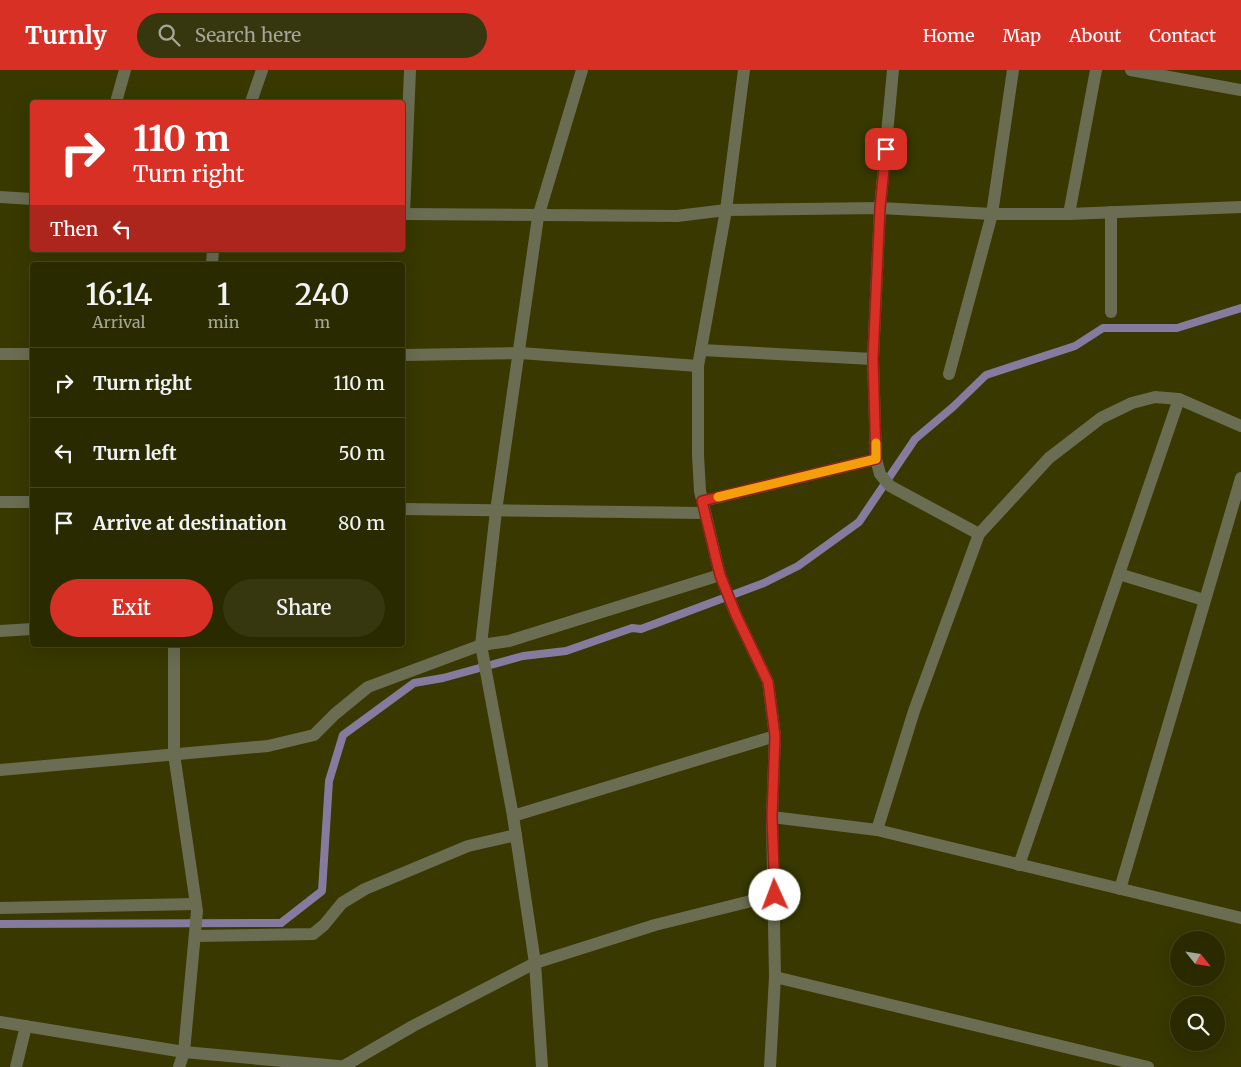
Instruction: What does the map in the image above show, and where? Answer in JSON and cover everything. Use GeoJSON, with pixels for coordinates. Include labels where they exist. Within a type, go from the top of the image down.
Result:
{"type":"FeatureCollection","features":[{"type":"Feature","properties":{"kind":"street"},"geometry":{"type":"LineString","coordinates":[[117,100],[126,70]]}},
{"type":"Feature","properties":{"kind":"street"},"geometry":{"type":"LineString","coordinates":[[252,100],[262,70]]}},
{"type":"Feature","properties":{"kind":"street"},"geometry":{"type":"LineString","coordinates":[[405,173],[410,70]]}},
{"type":"Feature","properties":{"kind":"street"},"geometry":{"type":"LineString","coordinates":[[542,1067],[535,963],[513,816],[481,646],[496,511],[538,216],[582,70]]}},
{"type":"Feature","properties":{"kind":"street"},"geometry":{"type":"LineString","coordinates":[[744,70],[726,210],[698,366],[698,455],[704,507],[722,580],[736,615],[768,682],[775,736],[772,817],[775,895],[775,977],[770,1067]]}},
{"type":"Feature","properties":{"kind":"street"},"geometry":{"type":"LineString","coordinates":[[893,70],[880,208],[873,359],[876,459],[880,474],[890,486],[979,534]]}},
{"type":"Feature","properties":{"kind":"street"},"geometry":{"type":"LineString","coordinates":[[949,374],[992,214],[1013,70]]}},
{"type":"Feature","properties":{"kind":"street"},"geometry":{"type":"LineString","coordinates":[[1069,214],[1096,70]]}},
{"type":"Feature","properties":{"kind":"street"},"geometry":{"type":"LineString","coordinates":[[1131,70],[1241,90]]}},
{"type":"Feature","properties":{"kind":"street"},"geometry":{"type":"LineString","coordinates":[[0,197],[30,199]]}},
{"type":"Feature","properties":{"kind":"street"},"geometry":{"type":"LineString","coordinates":[[405,214],[677,216],[726,210],[880,208],[992,214],[1069,214],[1241,207]]}},
{"type":"Feature","properties":{"kind":"street"},"geometry":{"type":"LineString","coordinates":[[1111,212],[1111,312]]}},
{"type":"Feature","properties":{"kind":"street"},"geometry":{"type":"LineString","coordinates":[[701,350],[873,359]]}},
{"type":"Feature","properties":{"kind":"street"},"geometry":{"type":"LineString","coordinates":[[405,355],[520,353],[698,366]]}},
{"type":"Feature","properties":{"kind":"street"},"geometry":{"type":"LineString","coordinates":[[0,354],[30,354]]}},
{"type":"Feature","properties":{"kind":"street"},"geometry":{"type":"LineString","coordinates":[[877,830],[914,711],[979,534],[1049,458],[1101,418],[1132,403],[1155,397],[1179,399],[1241,426]]}},
{"type":"Feature","properties":{"kind":"street"},"geometry":{"type":"LineString","coordinates":[[1019,865],[1179,399]]}},
{"type":"Feature","properties":{"kind":"street"},"geometry":{"type":"LineString","coordinates":[[405,509],[496,511],[704,507],[876,459]]}},
{"type":"Feature","properties":{"kind":"street"},"geometry":{"type":"LineString","coordinates":[[1120,889],[1241,478]]}},
{"type":"Feature","properties":{"kind":"street"},"geometry":{"type":"LineString","coordinates":[[0,502],[30,502]]}},
{"type":"Feature","properties":{"kind":"street"},"geometry":{"type":"LineString","coordinates":[[1119,574],[1204,600]]}},
{"type":"Feature","properties":{"kind":"street"},"geometry":{"type":"LineString","coordinates":[[0,770],[268,746],[305,739],[314,735],[335,714],[368,687],[481,646],[510,641],[722,580]]}},
{"type":"Feature","properties":{"kind":"street"},"geometry":{"type":"LineString","coordinates":[[0,631],[30,629]]}},
{"type":"Feature","properties":{"kind":"street"},"geometry":{"type":"LineString","coordinates":[[174,647],[174,754],[196,907],[184,1052],[179,1067]]}},
{"type":"Feature","properties":{"kind":"street"},"geometry":{"type":"LineString","coordinates":[[513,816],[775,736]]}},
{"type":"Feature","properties":{"kind":"street"},"geometry":{"type":"LineString","coordinates":[[772,817],[877,830],[1241,918]]}},
{"type":"Feature","properties":{"kind":"street"},"geometry":{"type":"LineString","coordinates":[[195,934],[312,934],[324,925],[342,903],[366,889],[468,846],[516,835]]}},
{"type":"Feature","properties":{"kind":"street"},"geometry":{"type":"LineString","coordinates":[[0,1022],[184,1052],[346,1067],[413,1026],[535,963],[655,925],[775,895]]}},
{"type":"Feature","properties":{"kind":"street"},"geometry":{"type":"LineString","coordinates":[[0,908],[196,907]]}},
{"type":"Feature","properties":{"kind":"street"},"geometry":{"type":"LineString","coordinates":[[775,977],[1148,1067]]}},
{"type":"Feature","properties":{"kind":"street"},"geometry":{"type":"LineString","coordinates":[[16,1067],[26,1026]]}},
{"type":"Feature","properties":{"kind":"waterway"},"geometry":{"type":"LineString","coordinates":[[0,924],[281,923],[322,891],[329,781],[343,735],[414,683],[443,678],[523,656],[566,651],[632,628],[641,629],[764,583],[798,566],[859,522],[915,439],[953,407],[986,375],[1075,346],[1103,328],[1177,328],[1241,308]]}},
{"type":"Feature","properties":{"kind":"slow traffic"},"geometry":{"type":"LineString","coordinates":[[718,497],[876,459],[876,443]]}},
{"type":"Feature","properties":{"kind":"route"},"geometry":{"type":"LineString","coordinates":[[775,895],[772,817],[775,736],[768,682],[736,615],[720,575],[702,501],[876,459],[873,359],[880,208],[886,149]]}}]}
